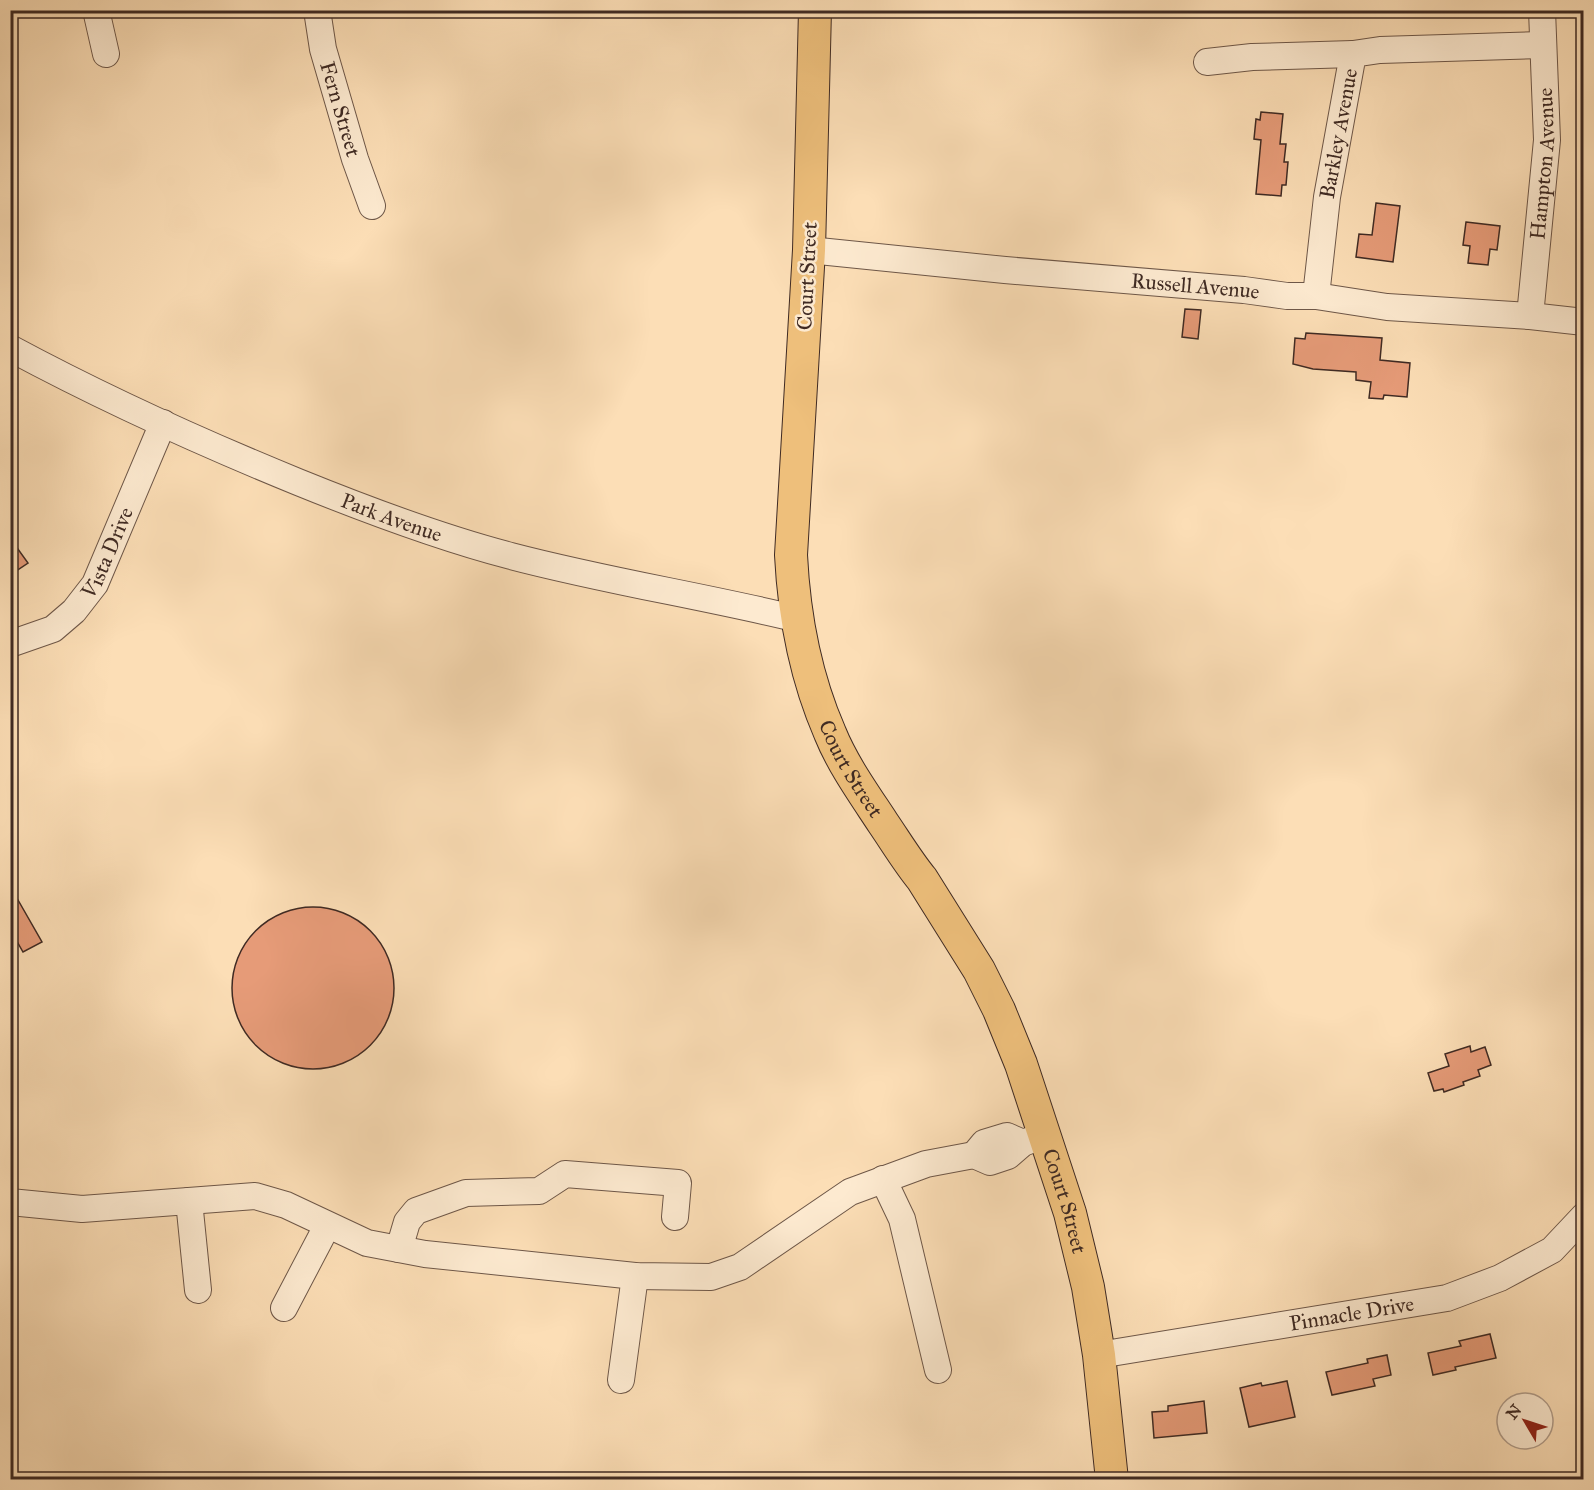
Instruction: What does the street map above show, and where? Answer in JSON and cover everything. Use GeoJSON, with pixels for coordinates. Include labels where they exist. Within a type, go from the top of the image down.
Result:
{"type":"FeatureCollection","features":[{"type":"Feature","properties":{"kind":"main road","name":"Court Street"},"geometry":{"type":"LineString","coordinates":[[815,10],[809,250],[791,555],[798,619],[809,668],[830,735],[859,787],[922,879],[979,970],[999,1010],[1021,1064],[1033,1139],[1080,1249],[1099,1355],[1112,1479]]}},
{"type":"Feature","properties":{"kind":"street"},"geometry":{"type":"LineString","coordinates":[[96,10],[106,54]]}},
{"type":"Feature","properties":{"kind":"street","name":"Fern Street"},"geometry":{"type":"LineString","coordinates":[[317,10],[324,49],[355,159],[372,206]]}},
{"type":"Feature","properties":{"kind":"street","name":"Hampton Avenue"},"geometry":{"type":"LineString","coordinates":[[1530,316],[1547,140],[1542,10]]}},
{"type":"Feature","properties":{"kind":"street","name":"Barkley Avenue"},"geometry":{"type":"LineString","coordinates":[[1316,296],[1327,197],[1353,54],[1380,50],[1543,45]]}},
{"type":"Feature","properties":{"kind":"street"},"geometry":{"type":"LineString","coordinates":[[1207,62],[1252,57],[1353,54]]}},
{"type":"Feature","properties":{"kind":"street","name":"Russell Avenue"},"geometry":{"type":"LineString","coordinates":[[809,250],[1005,270],[1244,290],[1287,296],[1316,296],[1387,307],[1530,316],[1584,322]]}},
{"type":"Feature","properties":{"kind":"street","name":"Park Avenue"},"geometry":{"type":"LineString","coordinates":[[10,348],[242,459],[429,531],[511,556],[798,619]]}},
{"type":"Feature","properties":{"kind":"street","name":"Vista Drive"},"geometry":{"type":"LineString","coordinates":[[10,644],[53,629],[74,611],[95,584],[163,423]]}},
{"type":"Feature","properties":{"kind":"street"},"geometry":{"type":"LineString","coordinates":[[10,1202],[82,1209],[255,1196],[286,1205],[367,1243],[425,1254],[634,1276],[711,1277],[740,1267],[850,1192],[926,1164],[974,1155],[990,1162],[1008,1156],[1033,1139]]}},
{"type":"Feature","properties":{"kind":"street"},"geometry":{"type":"LineString","coordinates":[[399,1249],[407,1222],[416,1211],[466,1193],[539,1191],[565,1174],[678,1183],[675,1216]]}},
{"type":"Feature","properties":{"kind":"street"},"geometry":{"type":"LineString","coordinates":[[883,1179],[902,1219],[938,1370]]}},
{"type":"Feature","properties":{"kind":"street"},"geometry":{"type":"LineString","coordinates":[[189,1201],[198,1290]]}},
{"type":"Feature","properties":{"kind":"street","name":"Pinnacle Drive"},"geometry":{"type":"LineString","coordinates":[[1099,1355],[1447,1298],[1500,1278],[1552,1250],[1584,1216]]}},
{"type":"Feature","properties":{"kind":"street"},"geometry":{"type":"LineString","coordinates":[[284,1308],[327,1226]]}},
{"type":"Feature","properties":{"kind":"street"},"geometry":{"type":"LineString","coordinates":[[621,1380],[634,1276]]}},
{"type":"Feature","properties":{"kind":"building"},"geometry":{"type":"Polygon","coordinates":[[[1261,112],[1283,114],[1280,144],[1286,144],[1284,162],[1288,162],[1286,185],[1282,185],[1281,196],[1256,194],[1261,140],[1254,139],[1256,119],[1260,120],[1261,112]]]}},
{"type":"Feature","properties":{"kind":"building"},"geometry":{"type":"Polygon","coordinates":[[[1376,203],[1400,206],[1393,262],[1356,257],[1359,234],[1372,235],[1376,203]]]}},
{"type":"Feature","properties":{"kind":"building"},"geometry":{"type":"Polygon","coordinates":[[[1466,222],[1500,226],[1497,250],[1490,249],[1488,265],[1468,263],[1470,246],[1463,245],[1466,222]]]}},
{"type":"Feature","properties":{"kind":"building"},"geometry":{"type":"Polygon","coordinates":[[[1185,309],[1201,310],[1198,339],[1182,337],[1185,309]]]}},
{"type":"Feature","properties":{"kind":"building"},"geometry":{"type":"Polygon","coordinates":[[[1306,333],[1382,338],[1380,360],[1410,363],[1407,397],[1384,395],[1383,399],[1369,398],[1371,382],[1356,380],[1356,372],[1313,369],[1293,364],[1295,338],[1305,339],[1306,333]]]}},
{"type":"Feature","properties":{"kind":"building"},"geometry":{"type":"Polygon","coordinates":[[[10,538],[28,563],[10,575],[10,538]]]}},
{"type":"Feature","properties":{"kind":"building"},"geometry":{"type":"Polygon","coordinates":[[[10,886],[42,942],[23,952],[10,929],[10,886]]]}},
{"type":"Feature","properties":{"kind":"building"},"geometry":{"type":"Polygon","coordinates":[[[313,907],[344,914],[358,921],[370,931],[380,943],[387,957],[394,988],[387,1019],[380,1033],[370,1045],[358,1055],[344,1062],[313,1069],[282,1062],[268,1055],[256,1045],[246,1033],[239,1019],[232,988],[239,957],[246,943],[256,931],[268,921],[282,914],[313,907]]]}},
{"type":"Feature","properties":{"kind":"building"},"geometry":{"type":"Polygon","coordinates":[[[1470,1046],[1471,1052],[1485,1047],[1491,1065],[1478,1070],[1480,1076],[1463,1082],[1464,1085],[1444,1092],[1443,1089],[1434,1091],[1428,1073],[1449,1066],[1445,1054],[1470,1046]]]}},
{"type":"Feature","properties":{"kind":"building"},"geometry":{"type":"Polygon","coordinates":[[[1490,1334],[1496,1358],[1455,1367],[1456,1370],[1433,1375],[1428,1353],[1461,1346],[1459,1341],[1490,1334]]]}},
{"type":"Feature","properties":{"kind":"building"},"geometry":{"type":"Polygon","coordinates":[[[1387,1355],[1391,1375],[1373,1379],[1375,1386],[1332,1395],[1326,1372],[1368,1363],[1367,1359],[1387,1355]]]}},
{"type":"Feature","properties":{"kind":"building"},"geometry":{"type":"Polygon","coordinates":[[[1287,1381],[1295,1417],[1249,1427],[1240,1388],[1261,1383],[1262,1386],[1287,1381]]]}},
{"type":"Feature","properties":{"kind":"building"},"geometry":{"type":"Polygon","coordinates":[[[1204,1401],[1207,1433],[1154,1438],[1152,1412],[1168,1411],[1168,1406],[1204,1401]]]}}]}
